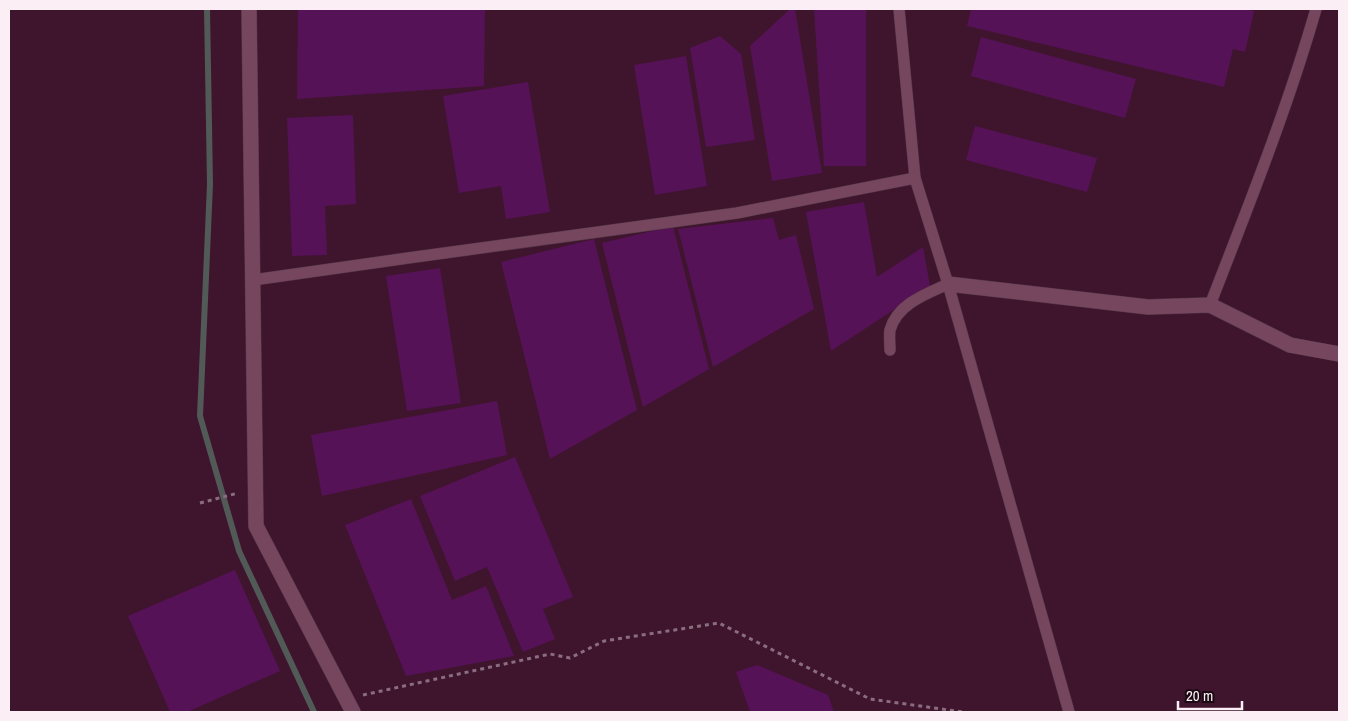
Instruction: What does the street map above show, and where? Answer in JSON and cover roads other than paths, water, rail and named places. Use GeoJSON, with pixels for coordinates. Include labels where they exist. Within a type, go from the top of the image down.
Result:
{"type":"FeatureCollection","features":[{"type":"Feature","properties":{"kind":"street"},"geometry":{"type":"LineString","coordinates":[[249,9],[256,526],[349,706]]}},
{"type":"Feature","properties":{"kind":"street"},"geometry":{"type":"LineString","coordinates":[[948,284],[1148,307],[1210,305],[1290,345],[1339,354]]}},
{"type":"Feature","properties":{"kind":"lane"},"geometry":{"type":"LineString","coordinates":[[899,9],[915,178],[948,284],[1069,712]]}},
{"type":"Feature","properties":{"kind":"lane"},"geometry":{"type":"LineString","coordinates":[[1210,305],[1298,70],[1316,9]]}},
{"type":"Feature","properties":{"kind":"lane"},"geometry":{"type":"LineString","coordinates":[[253,280],[737,214],[915,178]]}},
{"type":"Feature","properties":{"kind":"lane"},"geometry":{"type":"LineString","coordinates":[[890,350],[890,331],[896,315],[922,295],[948,284]]}},
{"type":"Feature","properties":{"kind":"waterway"},"geometry":{"type":"LineString","coordinates":[[207,9],[210,184],[200,416],[239,551],[314,712]]}}]}
